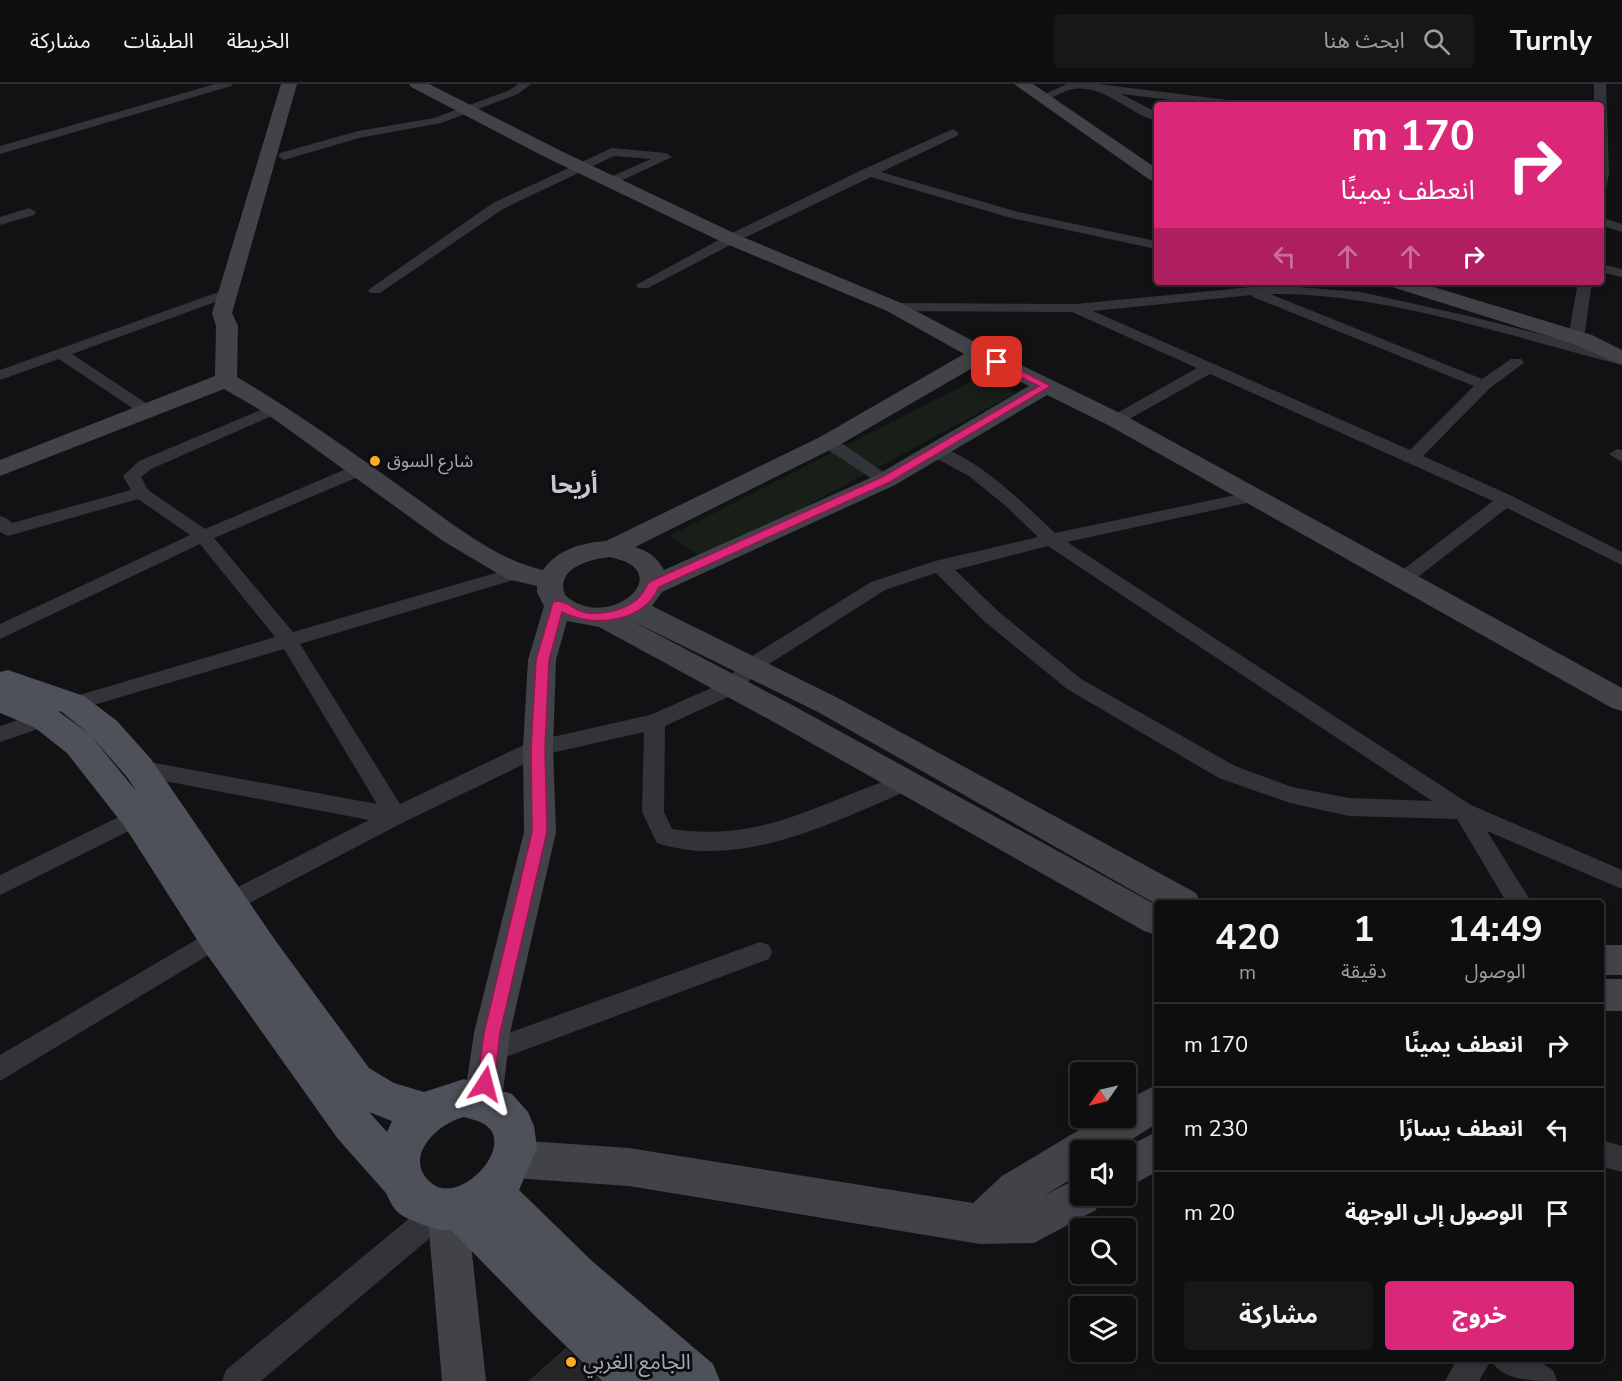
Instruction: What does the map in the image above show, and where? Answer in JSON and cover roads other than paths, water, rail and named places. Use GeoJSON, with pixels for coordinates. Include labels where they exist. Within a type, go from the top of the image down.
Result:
{"type":"FeatureCollection","features":[{"type":"Feature","properties":{"kind":"main road"},"geometry":{"type":"LineString","coordinates":[[226,380],[227,326],[222,313],[289,84]]}},
{"type":"Feature","properties":{"kind":"main road"},"geometry":{"type":"LineString","coordinates":[[227,326],[238,312],[307,84]]}},
{"type":"Feature","properties":{"kind":"main road"},"geometry":{"type":"LineString","coordinates":[[417,84],[465,110],[731,239],[894,307],[980,354],[1116,420],[1622,701]]}},
{"type":"Feature","properties":{"kind":"main road"},"geometry":{"type":"LineString","coordinates":[[1022,84],[1154,175]]}},
{"type":"Feature","properties":{"kind":"main road"},"geometry":{"type":"LineString","coordinates":[[1406,285],[1576,338],[1622,359]]}},
{"type":"Feature","properties":{"kind":"main road"},"geometry":{"type":"LineString","coordinates":[[611,549],[828,442],[980,354]]}},
{"type":"Feature","properties":{"kind":"main road"},"geometry":{"type":"LineString","coordinates":[[226,380],[275,409],[452,535],[516,573],[554,592],[579,616],[603,617],[633,608],[649,595],[654,585],[654,574],[649,565],[639,557],[611,549],[588,552],[566,561],[555,570],[554,592],[542,660],[538,748],[540,832],[492,1033],[483,1100]]}},
{"type":"Feature","properties":{"kind":"main road"},"geometry":{"type":"LineString","coordinates":[[0,470],[226,380]]}},
{"type":"Feature","properties":{"kind":"main road"},"geometry":{"type":"LineString","coordinates":[[654,585],[886,480],[1046,386]]}},
{"type":"Feature","properties":{"kind":"main road"},"geometry":{"type":"LineString","coordinates":[[633,608],[906,782],[1154,920]]}},
{"type":"Feature","properties":{"kind":"main road"},"geometry":{"type":"LineString","coordinates":[[603,617],[742,677],[839,711],[1179,900]]}},
{"type":"Feature","properties":{"kind":"main road"},"geometry":{"type":"LineString","coordinates":[[0,678],[60,711],[105,729],[139,768],[228,903],[354,1081],[368,1092],[399,1105],[428,1112]]}},
{"type":"Feature","properties":{"kind":"main road"},"geometry":{"type":"LineString","coordinates":[[0,701],[25,708],[60,711]]}},
{"type":"Feature","properties":{"kind":"main road"},"geometry":{"type":"LineString","coordinates":[[60,711],[79,744],[136,817],[216,938],[353,1125],[400,1178],[409,1193],[422,1203],[629,1167],[980,1224],[1034,1223],[1070,1203]]}},
{"type":"Feature","properties":{"kind":"main road"},"geometry":{"type":"LineString","coordinates":[[1604,960],[1622,960]]}},
{"type":"Feature","properties":{"kind":"main road"},"geometry":{"type":"LineString","coordinates":[[1604,995],[1622,995]]}},
{"type":"Feature","properties":{"kind":"main road"},"geometry":{"type":"LineString","coordinates":[[400,1178],[398,1160],[402,1142],[413,1125],[428,1112],[445,1102],[464,1098],[483,1100],[498,1107],[511,1122],[516,1136],[469,1195],[464,1381]]}},
{"type":"Feature","properties":{"kind":"main road"},"geometry":{"type":"LineString","coordinates":[[1098,1140],[1154,1104]]}},
{"type":"Feature","properties":{"kind":"main road"},"geometry":{"type":"LineString","coordinates":[[1136,1163],[1154,1152]]}},
{"type":"Feature","properties":{"kind":"main road"},"geometry":{"type":"LineString","coordinates":[[980,1224],[1016,1190],[1070,1158]]}},
{"type":"Feature","properties":{"kind":"main road"},"geometry":{"type":"LineString","coordinates":[[469,1195],[553,1302],[637,1381]]}},
{"type":"Feature","properties":{"kind":"main road"},"geometry":{"type":"LineString","coordinates":[[469,1195],[576,1277],[696,1381]]}},
{"type":"Feature","properties":{"kind":"street"},"geometry":{"type":"LineString","coordinates":[[0,150],[227,84]]}},
{"type":"Feature","properties":{"kind":"street"},"geometry":{"type":"LineString","coordinates":[[284,156],[358,135],[437,122],[514,92],[525,84]]}},
{"type":"Feature","properties":{"kind":"street"},"geometry":{"type":"LineString","coordinates":[[1600,84],[1600,102]]}},
{"type":"Feature","properties":{"kind":"street"},"geometry":{"type":"LineString","coordinates":[[1042,98],[1074,86],[1219,102]]}},
{"type":"Feature","properties":{"kind":"street"},"geometry":{"type":"LineString","coordinates":[[1095,87],[1118,96],[1154,116]]}},
{"type":"Feature","properties":{"kind":"street"},"geometry":{"type":"LineString","coordinates":[[643,285],[731,239],[953,133]]}},
{"type":"Feature","properties":{"kind":"street"},"geometry":{"type":"LineString","coordinates":[[375,290],[498,206],[580,166],[612,152],[666,157],[612,181]]}},
{"type":"Feature","properties":{"kind":"street"},"geometry":{"type":"LineString","coordinates":[[868,172],[1016,215],[1154,245]]}},
{"type":"Feature","properties":{"kind":"street"},"geometry":{"type":"LineString","coordinates":[[0,221],[29,212]]}},
{"type":"Feature","properties":{"kind":"street"},"geometry":{"type":"LineString","coordinates":[[1604,222],[1622,228]]}},
{"type":"Feature","properties":{"kind":"street"},"geometry":{"type":"LineString","coordinates":[[1604,269],[1622,273]]}},
{"type":"Feature","properties":{"kind":"street"},"geometry":{"type":"LineString","coordinates":[[1317,285],[1622,359]]}},
{"type":"Feature","properties":{"kind":"street"},"geometry":{"type":"LineString","coordinates":[[1576,338],[1585,285]]}},
{"type":"Feature","properties":{"kind":"street"},"geometry":{"type":"LineString","coordinates":[[894,307],[1076,308],[1272,289],[1361,296]]}},
{"type":"Feature","properties":{"kind":"street"},"geometry":{"type":"LineString","coordinates":[[1249,291],[1484,385]]}},
{"type":"Feature","properties":{"kind":"street"},"geometry":{"type":"LineString","coordinates":[[0,375],[228,293]]}},
{"type":"Feature","properties":{"kind":"street"},"geometry":{"type":"LineString","coordinates":[[1076,308],[1207,369],[1506,500],[1622,559]]}},
{"type":"Feature","properties":{"kind":"street"},"geometry":{"type":"LineString","coordinates":[[60,353],[146,410]]}},
{"type":"Feature","properties":{"kind":"street"},"geometry":{"type":"LineString","coordinates":[[1412,457],[1484,385],[1516,362]]}},
{"type":"Feature","properties":{"kind":"street"},"geometry":{"type":"LineString","coordinates":[[1116,420],[1207,369]]}},
{"type":"Feature","properties":{"kind":"street"},"geometry":{"type":"LineString","coordinates":[[275,409],[145,465],[132,476],[141,493],[203,536],[289,641],[396,816]]}},
{"type":"Feature","properties":{"kind":"street"},"geometry":{"type":"LineString","coordinates":[[828,442],[886,480]]}},
{"type":"Feature","properties":{"kind":"street"},"geometry":{"type":"LineString","coordinates":[[936,451],[975,472],[1013,503],[1051,540],[1463,811],[1622,880]]}},
{"type":"Feature","properties":{"kind":"street"},"geometry":{"type":"LineString","coordinates":[[0,632],[203,536],[359,470]]}},
{"type":"Feature","properties":{"kind":"street"},"geometry":{"type":"LineString","coordinates":[[0,522],[8,530],[141,493]]}},
{"type":"Feature","properties":{"kind":"street"},"geometry":{"type":"LineString","coordinates":[[228,903],[396,816],[538,748],[655,722],[742,677],[878,586],[935,567],[1255,496]]}},
{"type":"Feature","properties":{"kind":"street"},"geometry":{"type":"LineString","coordinates":[[1403,579],[1506,500]]}},
{"type":"Feature","properties":{"kind":"street"},"geometry":{"type":"LineString","coordinates":[[942,567],[992,617],[1074,684],[1227,772],[1290,795],[1349,807],[1463,811]]}},
{"type":"Feature","properties":{"kind":"street"},"geometry":{"type":"LineString","coordinates":[[0,734],[60,711],[516,573]]}},
{"type":"Feature","properties":{"kind":"street"},"geometry":{"type":"LineString","coordinates":[[655,722],[652,812],[665,837],[688,842],[718,841],[776,833],[906,782]]}},
{"type":"Feature","properties":{"kind":"street"},"geometry":{"type":"LineString","coordinates":[[139,768],[396,816]]}},
{"type":"Feature","properties":{"kind":"street"},"geometry":{"type":"LineString","coordinates":[[1463,811],[1518,900]]}},
{"type":"Feature","properties":{"kind":"street"},"geometry":{"type":"LineString","coordinates":[[0,886],[136,817]]}},
{"type":"Feature","properties":{"kind":"street"},"geometry":{"type":"LineString","coordinates":[[0,1069],[216,938]]}},
{"type":"Feature","properties":{"kind":"street"},"geometry":{"type":"LineString","coordinates":[[490,1051],[760,952]]}},
{"type":"Feature","properties":{"kind":"street"},"geometry":{"type":"LineString","coordinates":[[237,1381],[421,1227],[469,1195]]}},
{"type":"Feature","properties":{"kind":"street"},"geometry":{"type":"LineString","coordinates":[[1460,1381],[1474,1362]]}},
{"type":"Feature","properties":{"kind":"street"},"geometry":{"type":"LineString","coordinates":[[1511,1362],[1542,1381]]}},
{"type":"Feature","properties":{"kind":"place","name":"شارع السوق"},"geometry":{"type":"Point","coordinates":[375,461]}},
{"type":"Feature","properties":{"kind":"place","name":"الجامع الغربي"},"geometry":{"type":"Point","coordinates":[571,1362]}},
{"type":"Feature","properties":{"kind":"district","name":"أريحا"},"geometry":{"type":"Point","coordinates":[574,485]}}]}
